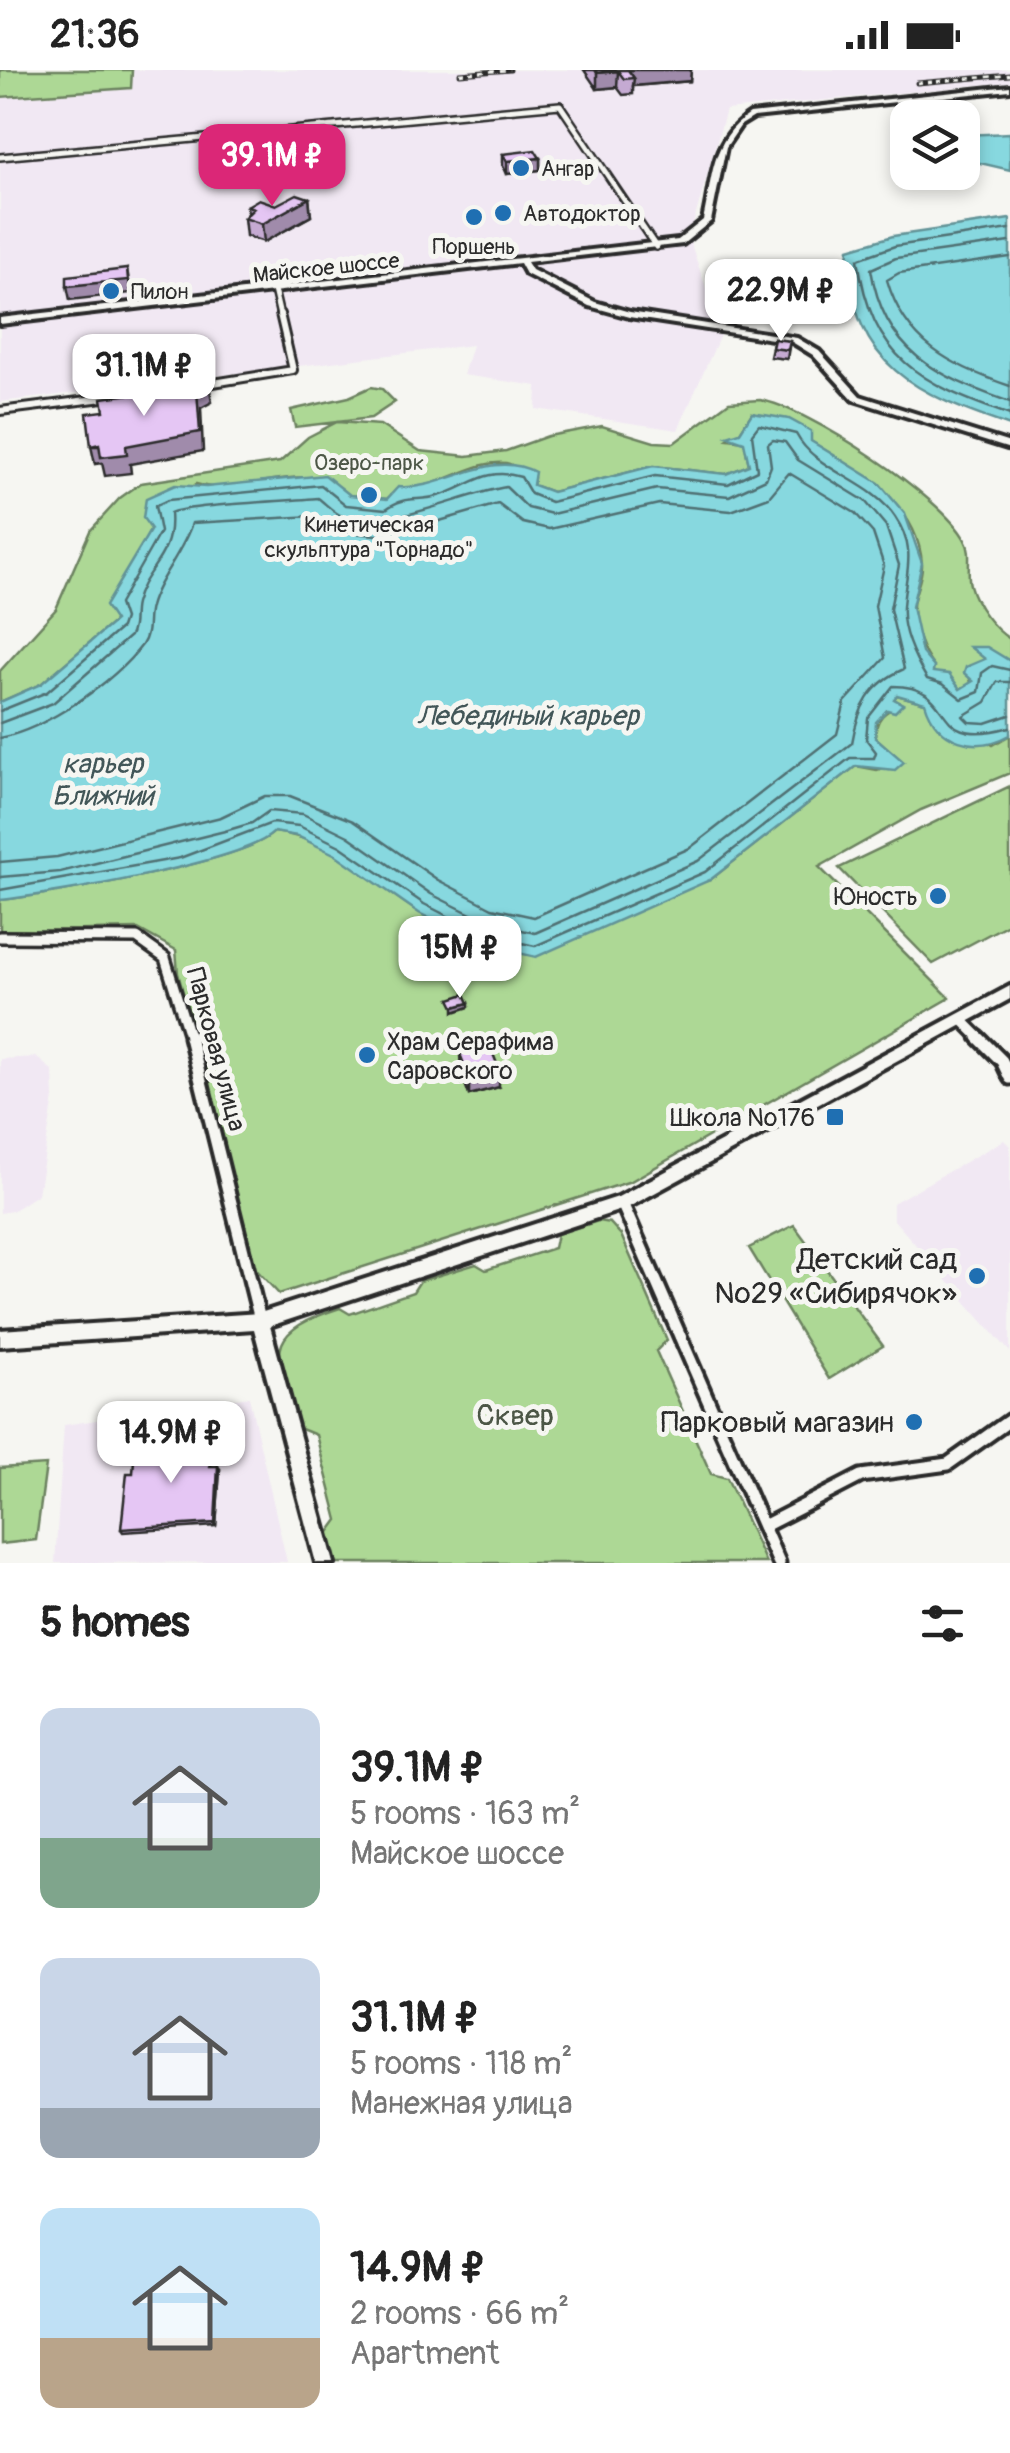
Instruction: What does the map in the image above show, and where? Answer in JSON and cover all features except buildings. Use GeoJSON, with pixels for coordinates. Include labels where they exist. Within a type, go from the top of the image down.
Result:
{"type":"FeatureCollection","features":[{"type":"Feature","properties":{"kind":"street","name":"Майское шоссе"},"geometry":{"type":"LineString","coordinates":[[0,322],[680,242],[704,227],[723,140],[734,125],[752,115],[786,108],[1010,88]]}},
{"type":"Feature","properties":{"kind":"street"},"geometry":{"type":"LineString","coordinates":[[0,158],[560,105],[656,247]]}},
{"type":"Feature","properties":{"kind":"street"},"geometry":{"type":"LineString","coordinates":[[523,262],[529,272],[592,304],[629,314],[794,340],[816,353],[857,398],[1010,446]]}},
{"type":"Feature","properties":{"kind":"street"},"geometry":{"type":"LineString","coordinates":[[187,387],[293,370],[274,290]]}},
{"type":"Feature","properties":{"kind":"street"},"geometry":{"type":"LineString","coordinates":[[0,411],[113,397]]}},
{"type":"Feature","properties":{"kind":"street","name":"Парковая улица"},"geometry":{"type":"LineString","coordinates":[[0,937],[126,937],[156,948],[166,958],[191,1039],[324,1563]]}},
{"type":"Feature","properties":{"kind":"street"},"geometry":{"type":"LineString","coordinates":[[0,1338],[260,1321],[622,1203],[1010,992]]}},
{"type":"Feature","properties":{"kind":"street"},"geometry":{"type":"LineString","coordinates":[[960,1019],[1002,1061],[1010,1078]]}},
{"type":"Feature","properties":{"kind":"street"},"geometry":{"type":"LineString","coordinates":[[622,1203],[779,1563]]}},
{"type":"Feature","properties":{"kind":"street"},"geometry":{"type":"LineString","coordinates":[[764,1526],[861,1476],[948,1464],[1010,1420]]}},
{"type":"Feature","properties":{"kind":"shaded area"},"geometry":{"type":"Polygon","coordinates":[[[132,70],[1010,70],[1010,82],[726,110],[689,238],[721,333],[678,430],[536,409],[537,386],[463,375],[472,345],[0,402],[0,97],[130,88],[132,70]]]}},
{"type":"Feature","properties":{"kind":"shaded area"},"geometry":{"type":"Polygon","coordinates":[[[36,1057],[53,1071],[54,1098],[38,1194],[12,1211],[0,1213],[0,1059],[36,1057]]]}},
{"type":"Feature","properties":{"kind":"shaded area","name":"Детский сад №29 «Сибирячок»"},"geometry":{"type":"Polygon","coordinates":[[[1004,1140],[1010,1146],[1010,1352],[893,1219],[893,1203],[1004,1140]]]}},
{"type":"Feature","properties":{"kind":"shaded area"},"geometry":{"type":"Polygon","coordinates":[[[249,1397],[287,1562],[55,1563],[64,1425],[249,1397]]]}},
{"type":"Feature","properties":{"kind":"green space"},"geometry":{"type":"Polygon","coordinates":[[[0,70],[132,70],[131,88],[0,97],[0,70]]]}},
{"type":"Feature","properties":{"kind":"green space"},"geometry":{"type":"Polygon","coordinates":[[[371,387],[382,389],[395,402],[371,418],[295,427],[291,410],[349,397],[371,387]]]}},
{"type":"Feature","properties":{"kind":"green space","name":"Озеро-парк"},"geometry":{"type":"Polygon","coordinates":[[[760,400],[781,406],[840,436],[903,479],[952,522],[967,545],[972,592],[991,623],[1010,639],[1010,661],[972,648],[986,659],[969,676],[972,685],[960,690],[932,672],[934,667],[922,648],[914,617],[922,564],[918,542],[897,505],[865,476],[810,441],[810,432],[752,413],[740,432],[728,439],[744,441],[749,465],[726,474],[653,466],[552,492],[533,485],[534,478],[513,465],[493,463],[428,485],[398,488],[387,499],[349,495],[333,483],[315,478],[234,486],[196,484],[151,529],[132,565],[115,621],[41,684],[0,702],[0,671],[56,609],[90,531],[120,498],[141,483],[280,462],[308,437],[337,422],[380,425],[420,451],[467,456],[506,451],[548,436],[602,426],[654,442],[674,443],[729,402],[760,400]]]}},
{"type":"Feature","properties":{"kind":"green space"},"geometry":{"type":"Polygon","coordinates":[[[897,695],[925,703],[993,745],[1010,735],[1010,773],[921,810],[819,867],[950,998],[631,1181],[279,1294],[252,1265],[178,973],[176,950],[138,929],[0,932],[0,900],[188,865],[226,855],[274,832],[332,852],[417,911],[480,944],[710,880],[856,766],[877,770],[903,762],[875,737],[882,716],[902,704],[894,699],[897,695]]]}},
{"type":"Feature","properties":{"kind":"green space","name":"Юность"},"geometry":{"type":"Polygon","coordinates":[[[1010,786],[1010,923],[933,964],[839,868],[1010,786]]]}},
{"type":"Feature","properties":{"kind":"green space","name":"Сквер"},"geometry":{"type":"Polygon","coordinates":[[[598,1221],[610,1223],[621,1235],[667,1340],[656,1351],[711,1474],[727,1478],[766,1563],[333,1563],[327,1535],[338,1520],[316,1435],[299,1428],[285,1383],[280,1352],[284,1339],[313,1318],[340,1308],[350,1314],[413,1292],[420,1281],[476,1264],[486,1270],[554,1248],[557,1234],[598,1221]]]}},
{"type":"Feature","properties":{"kind":"green space"},"geometry":{"type":"Polygon","coordinates":[[[794,1225],[883,1346],[829,1379],[749,1248],[794,1225]]]}},
{"type":"Feature","properties":{"kind":"green space"},"geometry":{"type":"Polygon","coordinates":[[[46,1465],[36,1540],[0,1544],[0,1468],[46,1465]]]}},
{"type":"Feature","properties":{"kind":"water"},"geometry":{"type":"Polygon","coordinates":[[[1010,133],[1010,170],[980,163],[980,134],[1010,133]]]}},
{"type":"Feature","properties":{"kind":"water"},"geometry":{"type":"Polygon","coordinates":[[[1010,219],[1010,426],[946,401],[896,371],[862,326],[848,259],[849,249],[893,236],[1010,219]]]}},
{"type":"Feature","properties":{"kind":"water","name":"Лебединый карьер"},"geometry":{"type":"Polygon","coordinates":[[[752,413],[789,419],[811,431],[811,441],[879,483],[905,514],[922,563],[912,607],[922,653],[934,667],[933,672],[949,674],[960,689],[973,681],[964,673],[966,667],[985,659],[970,647],[987,647],[1010,661],[1010,735],[984,744],[959,741],[939,728],[925,703],[897,695],[894,699],[903,704],[895,712],[887,710],[876,722],[875,737],[904,762],[895,770],[856,766],[710,880],[536,957],[480,944],[419,913],[336,855],[297,836],[274,832],[226,855],[187,865],[0,900],[0,702],[41,684],[115,621],[105,606],[151,529],[143,518],[146,498],[175,485],[206,487],[325,475],[350,495],[387,499],[398,487],[415,487],[501,465],[535,472],[533,485],[552,492],[653,466],[726,474],[749,465],[744,442],[727,436],[740,432],[752,413]]]}},
{"type":"Feature","properties":{"kind":"railway"},"geometry":{"type":"LineString","coordinates":[[460,74],[510,70]]}},
{"type":"Feature","properties":{"kind":"railway"},"geometry":{"type":"LineString","coordinates":[[917,83],[1010,75]]}},
{"type":"Feature","properties":{"kind":"place","name":"Ангар"},"geometry":{"type":"Point","coordinates":[521,168]}},
{"type":"Feature","properties":{"kind":"place","name":"Автодоктор"},"geometry":{"type":"Point","coordinates":[503,213]}},
{"type":"Feature","properties":{"kind":"place","name":"Поршень"},"geometry":{"type":"Point","coordinates":[474,217]}},
{"type":"Feature","properties":{"kind":"place","name":"Пилон"},"geometry":{"type":"Point","coordinates":[111,291]}},
{"type":"Feature","properties":{"kind":"place","name":"Кинетическая скульптура \"Торнадо\""},"geometry":{"type":"Point","coordinates":[369,495]}},
{"type":"Feature","properties":{"kind":"place","name":"Юность"},"geometry":{"type":"Point","coordinates":[938,896]}},
{"type":"Feature","properties":{"kind":"place","name":"Храм Серафима Саровского"},"geometry":{"type":"Point","coordinates":[367,1055]}},
{"type":"Feature","properties":{"kind":"place","name":"Школа №176"},"geometry":{"type":"Point","coordinates":[835,1117]}},
{"type":"Feature","properties":{"kind":"place","name":"Детский сад №29 «Сибирячок»"},"geometry":{"type":"Point","coordinates":[977,1276]}},
{"type":"Feature","properties":{"kind":"place","name":"Парковый магазин"},"geometry":{"type":"Point","coordinates":[914,1422]}},
{"type":"Feature","properties":{"kind":"water label","name":"карьер Ближний"},"geometry":{"type":"Point","coordinates":[103,779]}}]}
